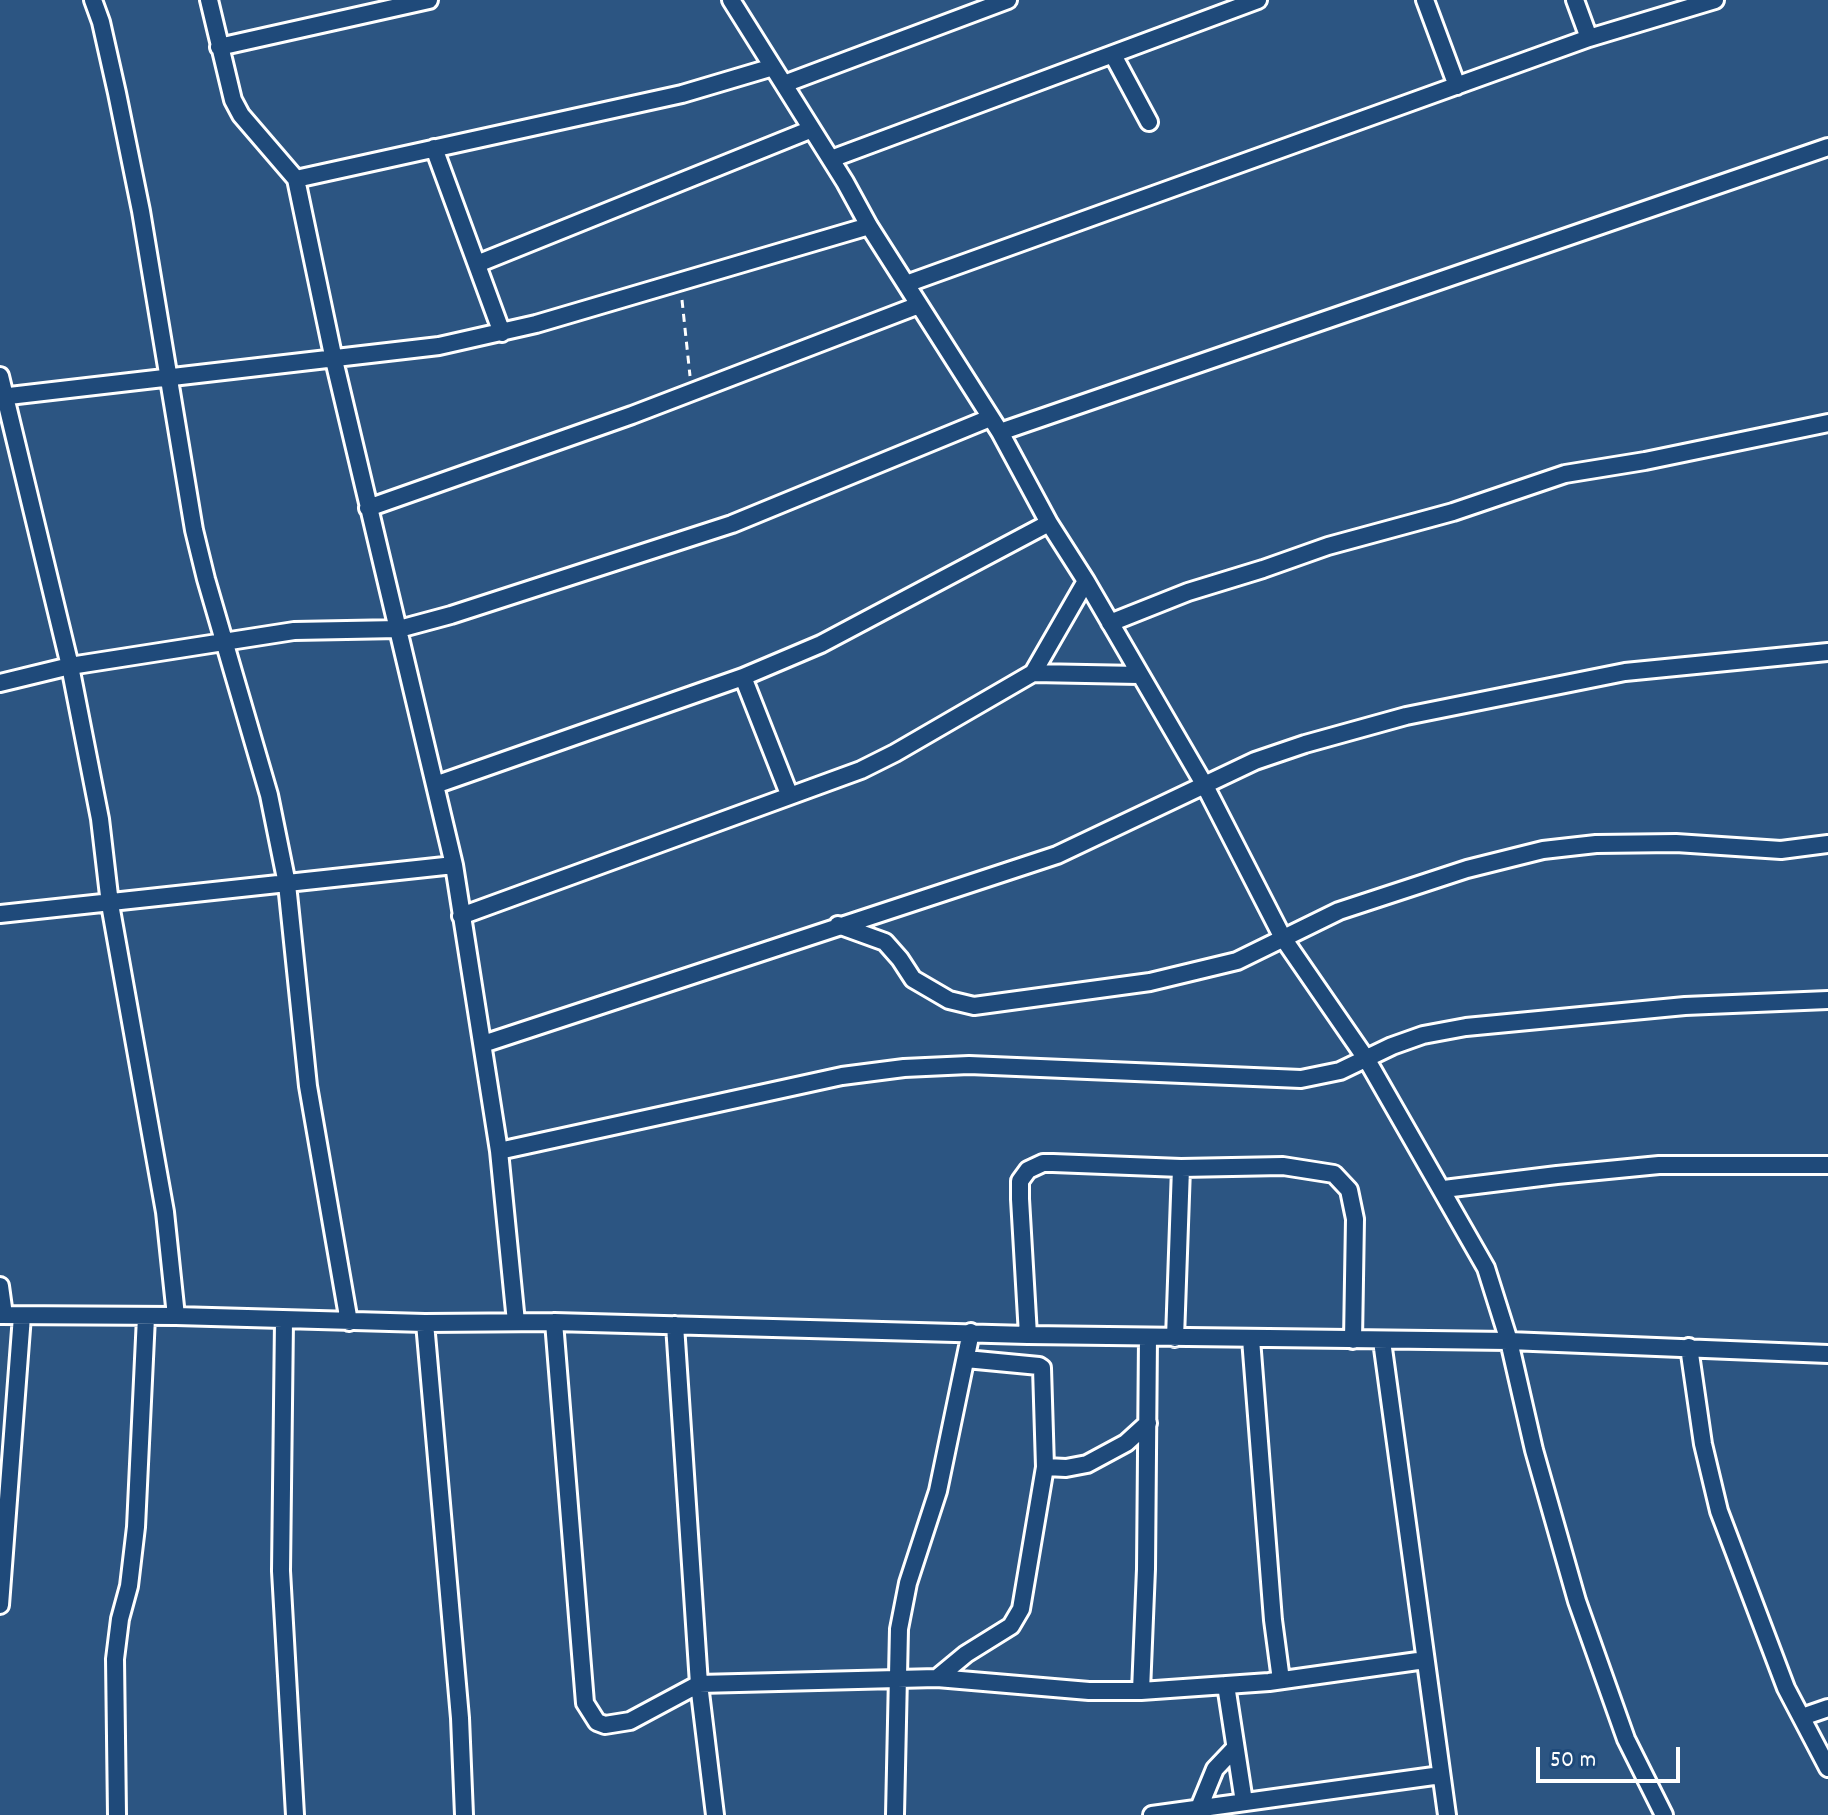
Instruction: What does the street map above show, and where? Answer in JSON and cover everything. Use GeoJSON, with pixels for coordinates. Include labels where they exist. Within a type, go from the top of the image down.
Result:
{"type":"FeatureCollection","features":[{"type":"Feature","properties":{"kind":"street"},"geometry":{"type":"LineString","coordinates":[[93,0],[117,93],[170,376],[194,530],[269,795],[287,884],[308,1086],[349,1322]]}},
{"type":"Feature","properties":{"kind":"street"},"geometry":{"type":"LineString","coordinates":[[209,0],[233,100],[241,115],[296,179],[368,508],[454,865],[499,1151],[516,1322]]}},
{"type":"Feature","properties":{"kind":"street"},"geometry":{"type":"LineString","coordinates":[[219,47],[429,0]]}},
{"type":"Feature","properties":{"kind":"street"},"geometry":{"type":"LineString","coordinates":[[731,0],[1000,432],[1049,523],[1204,784],[1283,938],[1367,1060],[1444,1189],[1486,1268],[1509,1341],[1534,1450],[1577,1601],[1626,1739],[1664,1815]]}},
{"type":"Feature","properties":{"kind":"street"},"geometry":{"type":"LineString","coordinates":[[784,84],[1008,0]]}},
{"type":"Feature","properties":{"kind":"street"},"geometry":{"type":"LineString","coordinates":[[831,159],[1113,55],[1234,4],[1258,0]]}},
{"type":"Feature","properties":{"kind":"street"},"geometry":{"type":"LineString","coordinates":[[1425,0],[1457,86]]}},
{"type":"Feature","properties":{"kind":"street"},"geometry":{"type":"LineString","coordinates":[[1575,0],[1589,38]]}},
{"type":"Feature","properties":{"kind":"street"},"geometry":{"type":"LineString","coordinates":[[906,284],[1589,38],[1711,0]]}},
{"type":"Feature","properties":{"kind":"street"},"geometry":{"type":"LineString","coordinates":[[1113,55],[1149,122]]}},
{"type":"Feature","properties":{"kind":"street"},"geometry":{"type":"LineString","coordinates":[[296,179],[682,94],[773,67]]}},
{"type":"Feature","properties":{"kind":"street"},"geometry":{"type":"LineString","coordinates":[[477,264],[812,129]]}},
{"type":"Feature","properties":{"kind":"street"},"geometry":{"type":"LineString","coordinates":[[1000,432],[1828,147]]}},
{"type":"Feature","properties":{"kind":"street"},"geometry":{"type":"LineString","coordinates":[[434,148],[502,333]]}},
{"type":"Feature","properties":{"kind":"street"},"geometry":{"type":"LineString","coordinates":[[3,397],[439,346],[502,333],[869,226]]}},
{"type":"Feature","properties":{"kind":"street"},"geometry":{"type":"LineString","coordinates":[[368,508],[632,415],[919,305]]}},
{"type":"Feature","properties":{"kind":"street"},"geometry":{"type":"LineString","coordinates":[[0,376],[70,666],[100,819],[110,904],[165,1212],[176,1316]]}},
{"type":"Feature","properties":{"kind":"street"},"geometry":{"type":"LineString","coordinates":[[0,683],[70,666],[294,631],[399,629],[732,524],[990,418]]}},
{"type":"Feature","properties":{"kind":"street"},"geometry":{"type":"LineString","coordinates":[[1110,623],[1188,592],[1328,546],[1453,512],[1565,474],[1645,461],[1828,423]]}},
{"type":"Feature","properties":{"kind":"street"},"geometry":{"type":"LineString","coordinates":[[435,785],[743,677],[821,644],[1049,523]]}},
{"type":"Feature","properties":{"kind":"street"},"geometry":{"type":"LineString","coordinates":[[461,916],[861,770],[895,753],[1033,673],[1086,581]]}},
{"type":"Feature","properties":{"kind":"street"},"geometry":{"type":"LineString","coordinates":[[483,1044],[836,925],[1057,855],[1255,761],[1305,744],[1406,716],[1625,672],[1828,652]]}},
{"type":"Feature","properties":{"kind":"street"},"geometry":{"type":"LineString","coordinates":[[1033,673],[1139,675]]}},
{"type":"Feature","properties":{"kind":"street"},"geometry":{"type":"LineString","coordinates":[[743,677],[789,794]]}},
{"type":"Feature","properties":{"kind":"street"},"geometry":{"type":"LineString","coordinates":[[836,925],[885,942],[913,979],[949,1000],[974,1006],[1165,978],[1237,961],[1339,911],[1467,869],[1543,850],[1596,844],[1676,843],[1781,850],[1828,844]]}},
{"type":"Feature","properties":{"kind":"street"},"geometry":{"type":"LineString","coordinates":[[0,914],[454,865]]}},
{"type":"Feature","properties":{"kind":"street"},"geometry":{"type":"LineString","coordinates":[[499,1151],[842,1076],[904,1068],[1016,1067],[1301,1079],[1340,1071],[1423,1035],[1466,1027],[1685,1006],[1828,1000]]}},
{"type":"Feature","properties":{"kind":"street"},"geometry":{"type":"LineString","coordinates":[[1028,1335],[1020,1199],[1020,1181],[1028,1170],[1043,1163],[1181,1168],[1283,1166],[1326,1171],[1341,1178],[1351,1197],[1355,1219],[1353,1340]]}},
{"type":"Feature","properties":{"kind":"street"},"geometry":{"type":"LineString","coordinates":[[1444,1189],[1659,1165],[1828,1165]]}},
{"type":"Feature","properties":{"kind":"street"},"geometry":{"type":"LineString","coordinates":[[1175,1338],[1181,1168]]}},
{"type":"Feature","properties":{"kind":"street"},"geometry":{"type":"LineString","coordinates":[[0,1286],[2,1315],[22,1316],[176,1316],[425,1323],[554,1322],[1175,1338],[1509,1341],[1828,1354]]}},
{"type":"Feature","properties":{"kind":"street"},"geometry":{"type":"LineString","coordinates":[[0,1605],[22,1316]]}},
{"type":"Feature","properties":{"kind":"street"},"geometry":{"type":"LineString","coordinates":[[117,1815],[115,1659],[136,1527],[146,1317]]}},
{"type":"Feature","properties":{"kind":"street"},"geometry":{"type":"LineString","coordinates":[[284,1321],[281,1571],[295,1815]]}},
{"type":"Feature","properties":{"kind":"street"},"geometry":{"type":"LineString","coordinates":[[554,1322],[585,1703],[597,1722],[615,1725],[630,1721],[699,1684],[937,1678],[1089,1691],[1141,1691],[1281,1680],[1425,1660]]}},
{"type":"Feature","properties":{"kind":"street"},"geometry":{"type":"LineString","coordinates":[[425,1323],[460,1718],[464,1815]]}},
{"type":"Feature","properties":{"kind":"street"},"geometry":{"type":"LineString","coordinates":[[675,1325],[699,1684],[715,1815]]}},
{"type":"Feature","properties":{"kind":"street"},"geometry":{"type":"LineString","coordinates":[[895,1815],[899,1629],[908,1583],[938,1491],[971,1332]]}},
{"type":"Feature","properties":{"kind":"street"},"geometry":{"type":"LineString","coordinates":[[1141,1691],[1148,1337]]}},
{"type":"Feature","properties":{"kind":"street"},"geometry":{"type":"LineString","coordinates":[[1251,1339],[1273,1620],[1281,1680]]}},
{"type":"Feature","properties":{"kind":"street"},"geometry":{"type":"LineString","coordinates":[[1382,1341],[1447,1815]]}},
{"type":"Feature","properties":{"kind":"street"},"geometry":{"type":"LineString","coordinates":[[1689,1347],[1703,1444],[1719,1511],[1786,1688],[1828,1768]]}},
{"type":"Feature","properties":{"kind":"street"},"geometry":{"type":"LineString","coordinates":[[937,1678],[966,1654],[1011,1626],[1021,1609],[1045,1467],[1042,1368],[966,1359]]}},
{"type":"Feature","properties":{"kind":"street"},"geometry":{"type":"LineString","coordinates":[[1045,1467],[1066,1468],[1087,1464],[1126,1443],[1148,1423]]}},
{"type":"Feature","properties":{"kind":"street"},"geometry":{"type":"LineString","coordinates":[[1226,1685],[1244,1802]]}},
{"type":"Feature","properties":{"kind":"street"},"geometry":{"type":"LineString","coordinates":[[1802,1717],[1828,1708]]}},
{"type":"Feature","properties":{"kind":"street"},"geometry":{"type":"LineString","coordinates":[[1199,1808],[1215,1769],[1234,1749]]}},
{"type":"Feature","properties":{"kind":"street"},"geometry":{"type":"LineString","coordinates":[[1152,1815],[1441,1775]]}},
{"type":"Feature","properties":{"kind":"path"},"geometry":{"type":"LineString","coordinates":[[680,281],[692,392]]}}]}
